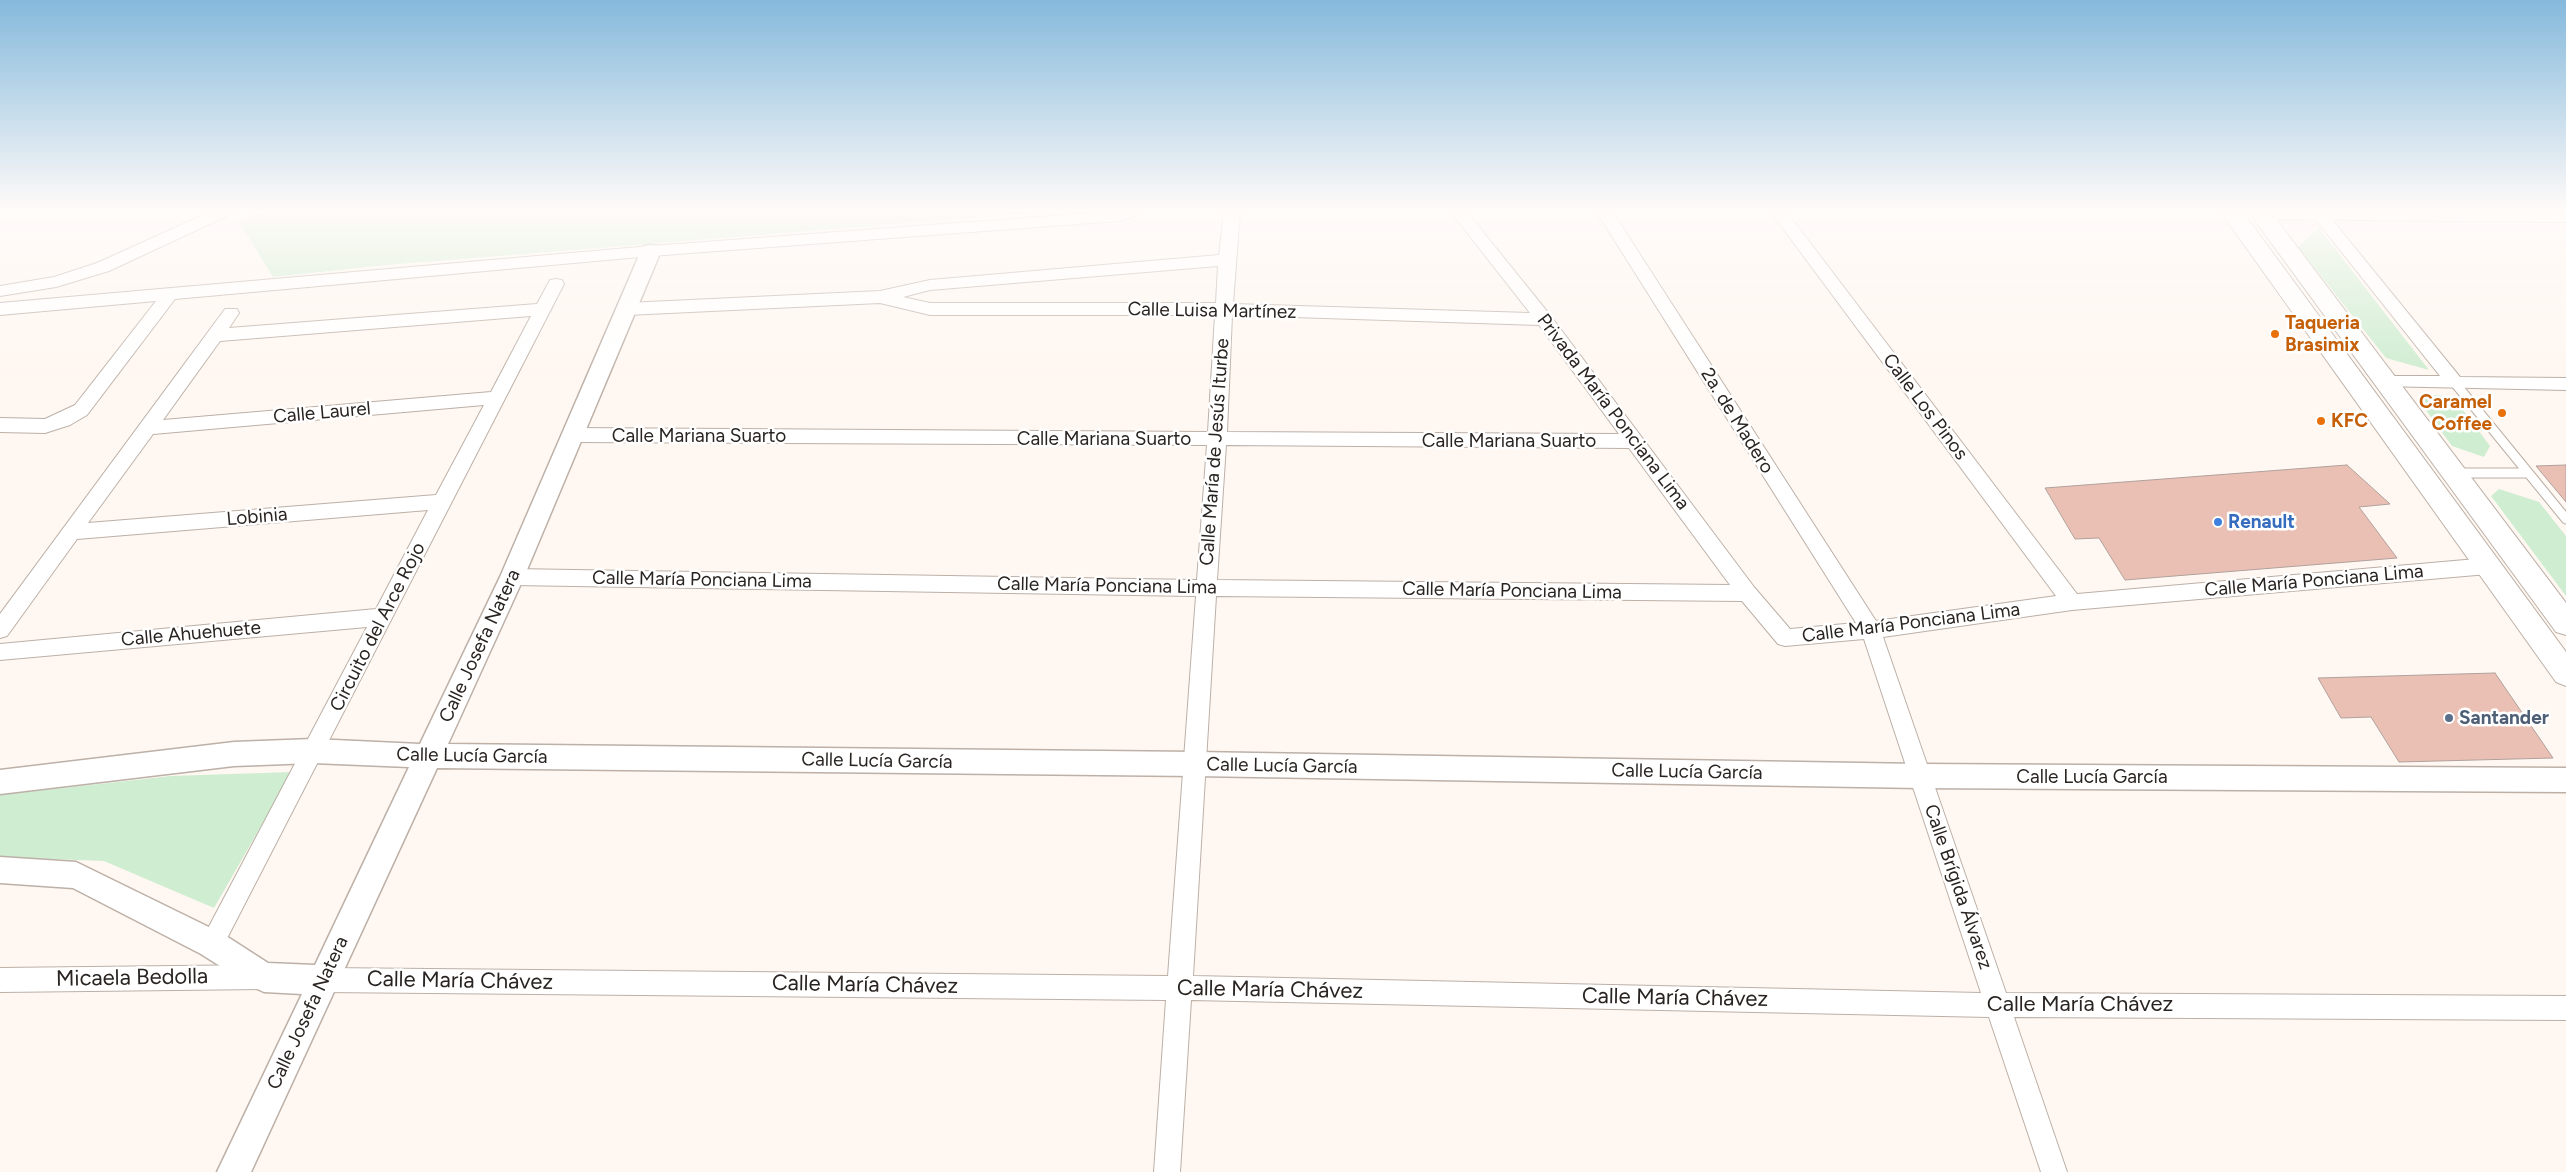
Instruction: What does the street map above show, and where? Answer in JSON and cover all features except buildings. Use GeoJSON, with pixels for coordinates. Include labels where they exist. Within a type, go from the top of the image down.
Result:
{"type":"FeatureCollection","features":[{"type":"Feature","properties":{"kind":"main road"},"geometry":{"type":"LineString","coordinates":[[2271,266],[2566,674]]}},
{"type":"Feature","properties":{"kind":"main road"},"geometry":{"type":"LineString","coordinates":[[2299,266],[2566,624]]}},
{"type":"Feature","properties":{"kind":"street"},"geometry":{"type":"LineString","coordinates":[[0,291],[56,282],[106,266]]}},
{"type":"Feature","properties":{"kind":"street"},"geometry":{"type":"LineString","coordinates":[[0,310],[483,266]]}},
{"type":"Feature","properties":{"kind":"street","name":"Calle Josefa Natera"},"geometry":{"type":"LineString","coordinates":[[234,1172],[512,577],[645,266]]}},
{"type":"Feature","properties":{"kind":"street","name":"Calle Luisa Martínez"},"geometry":{"type":"LineString","coordinates":[[627,308],[880,297],[930,285],[1159,266]]}},
{"type":"Feature","properties":{"kind":"street","name":"Calle María de Jesús Iturbe"},"geometry":{"type":"LineString","coordinates":[[1167,1172],[1178,988],[1217,440],[1227,266]]}},
{"type":"Feature","properties":{"kind":"street","name":"Privada María Ponciana Lima"},"geometry":{"type":"LineString","coordinates":[[1502,266],[1544,319],[1747,593]]}},
{"type":"Feature","properties":{"kind":"street","name":"2a. de Madero"},"geometry":{"type":"LineString","coordinates":[[1639,266],[1871,630]]}},
{"type":"Feature","properties":{"kind":"street","name":"Calle Los Pinos"},"geometry":{"type":"LineString","coordinates":[[1819,266],[2072,602]]}},
{"type":"Feature","properties":{"kind":"street"},"geometry":{"type":"LineString","coordinates":[[2361,266],[2455,383]]}},
{"type":"Feature","properties":{"kind":"street","name":"Circuito del Arce Rojo"},"geometry":{"type":"LineString","coordinates":[[212,944],[556,284]]}},
{"type":"Feature","properties":{"kind":"street"},"geometry":{"type":"LineString","coordinates":[[0,425],[45,426],[64,420],[81,410],[171,293]]}},
{"type":"Feature","properties":{"kind":"street","name":"Calle Luisa Martínez"},"geometry":{"type":"LineString","coordinates":[[880,297],[930,309],[1224,309],[1544,319]]}},
{"type":"Feature","properties":{"kind":"street"},"geometry":{"type":"LineString","coordinates":[[217,335],[543,309]]}},
{"type":"Feature","properties":{"kind":"street"},"geometry":{"type":"LineString","coordinates":[[0,630],[217,335],[231,313]]}},
{"type":"Feature","properties":{"kind":"street"},"geometry":{"type":"LineString","coordinates":[[2386,382],[2566,384]]}},
{"type":"Feature","properties":{"kind":"street","name":"Calle Laurel"},"geometry":{"type":"LineString","coordinates":[[148,428],[497,398]]}},
{"type":"Feature","properties":{"kind":"street","name":"Calle Mariana Suarto"},"geometry":{"type":"LineString","coordinates":[[573,435],[1635,441]]}},
{"type":"Feature","properties":{"kind":"street","name":"Lobinia"},"geometry":{"type":"LineString","coordinates":[[72,532],[443,502]]}},
{"type":"Feature","properties":{"kind":"street","name":"Calle María Ponciana Lima"},"geometry":{"type":"LineString","coordinates":[[512,577],[1207,588],[1747,593],[1785,638],[1871,630],[2072,602],[2488,566]]}},
{"type":"Feature","properties":{"kind":"street","name":"Calle Ahuehuete"},"geometry":{"type":"LineString","coordinates":[[0,652],[383,617]]}},
{"type":"Feature","properties":{"kind":"street","name":"Calle Brígida Álvarez"},"geometry":{"type":"LineString","coordinates":[[1871,630],[2054,1172]]}},
{"type":"Feature","properties":{"kind":"street","name":"Calle Lucía García"},"geometry":{"type":"LineString","coordinates":[[0,782],[234,754],[313,751],[428,756],[1195,764],[1920,776],[2566,780]]}},
{"type":"Feature","properties":{"kind":"street","name":"Calle María Chávez"},"geometry":{"type":"LineString","coordinates":[[0,870],[76,875],[212,944],[264,977],[324,980],[1178,988],[1998,1005],[2566,1008]]}},
{"type":"Feature","properties":{"kind":"street","name":"Micaela Bedolla"},"geometry":{"type":"LineString","coordinates":[[0,980],[264,977]]}},
{"type":"Feature","properties":{"kind":"lane"},"geometry":{"type":"LineString","coordinates":[[2455,383],[2566,519]]}},
{"type":"Feature","properties":{"kind":"lane"},"geometry":{"type":"LineString","coordinates":[[2454,473],[2528,473]]}},
{"type":"Feature","properties":{"kind":"green space"},"geometry":{"type":"Polygon","coordinates":[[[266,266],[379,266],[273,277],[266,266]]]}},
{"type":"Feature","properties":{"kind":"green space"},"geometry":{"type":"Polygon","coordinates":[[[2313,266],[2348,266],[2429,370],[2386,358],[2313,266]]]}},
{"type":"Feature","properties":{"kind":"green space"},"geometry":{"type":"Polygon","coordinates":[[[2437,395],[2454,398],[2490,446],[2484,457],[2452,446],[2420,402],[2425,396],[2437,395]]]}},
{"type":"Feature","properties":{"kind":"green space"},"geometry":{"type":"Polygon","coordinates":[[[2499,489],[2539,502],[2566,536],[2566,596],[2491,496],[2499,489]]]}},
{"type":"Feature","properties":{"kind":"green space"},"geometry":{"type":"Polygon","coordinates":[[[292,772],[214,908],[104,861],[0,857],[0,795],[171,776],[292,772]]]}},
{"type":"Feature","properties":{"kind":"place","name":"Taqueria Brasimix"},"geometry":{"type":"Point","coordinates":[2275,334]}},
{"type":"Feature","properties":{"kind":"place","name":"Caramel Coffee"},"geometry":{"type":"Point","coordinates":[2502,413]}},
{"type":"Feature","properties":{"kind":"place","name":"KFC"},"geometry":{"type":"Point","coordinates":[2321,421]}},
{"type":"Feature","properties":{"kind":"place","name":"Renault"},"geometry":{"type":"Point","coordinates":[2218,522]}},
{"type":"Feature","properties":{"kind":"place","name":"Santander"},"geometry":{"type":"Point","coordinates":[2449,718]}}]}
